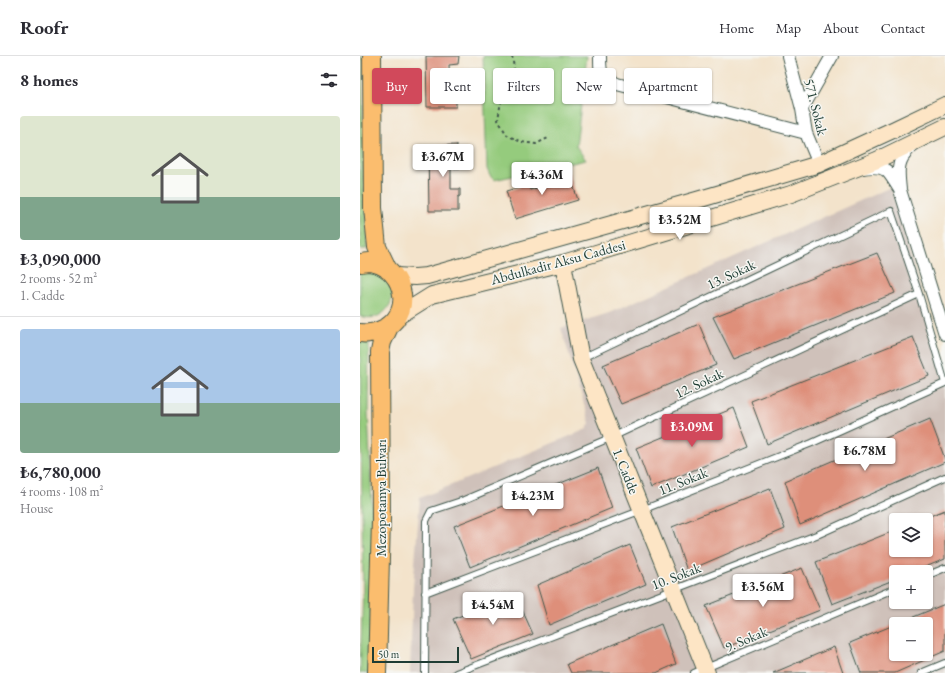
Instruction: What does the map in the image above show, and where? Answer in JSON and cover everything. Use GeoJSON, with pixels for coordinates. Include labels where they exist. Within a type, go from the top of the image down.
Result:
{"type":"FeatureCollection","features":[{"type":"Feature","properties":{"kind":"main road"},"geometry":{"type":"LineString","coordinates":[[372,56],[373,208],[377,248],[392,273]]}},
{"type":"Feature","properties":{"kind":"main road","name":"Abdulkadir Aksu Caddesi"},"geometry":{"type":"LineString","coordinates":[[392,273],[415,277],[427,276],[819,164],[945,105]]}},
{"type":"Feature","properties":{"kind":"main road","name":"Abdulkadir Aksu Caddesi"},"geometry":{"type":"LineString","coordinates":[[394,321],[432,295],[563,263],[791,194],[877,160],[945,127]]}},
{"type":"Feature","properties":{"kind":"main road"},"geometry":{"type":"LineString","coordinates":[[360,263],[369,262],[379,264],[392,273]]}},
{"type":"Feature","properties":{"kind":"main road","name":"1. Cadde"},"geometry":{"type":"LineString","coordinates":[[563,263],[580,359],[674,590],[703,672]]}},
{"type":"Feature","properties":{"kind":"main road","name":"Mezopotamya Bulvarı"},"geometry":{"type":"LineString","coordinates":[[377,673],[381,519],[380,352],[382,342],[401,309],[402,300],[401,288],[392,273]]}},
{"type":"Feature","properties":{"kind":"main road"},"geometry":{"type":"LineString","coordinates":[[360,333],[381,331],[394,321]]}},
{"type":"Feature","properties":{"kind":"street"},"geometry":{"type":"LineString","coordinates":[[600,56],[600,70],[605,79],[617,84],[806,133]]}},
{"type":"Feature","properties":{"kind":"street","name":"571. Sokak"},"geometry":{"type":"LineString","coordinates":[[788,56],[802,110],[806,133],[819,164]]}},
{"type":"Feature","properties":{"kind":"street"},"geometry":{"type":"LineString","coordinates":[[802,110],[832,56]]}},
{"type":"Feature","properties":{"kind":"street"},"geometry":{"type":"LineString","coordinates":[[918,140],[904,154],[900,162],[900,190],[945,334]]}},
{"type":"Feature","properties":{"kind":"street"},"geometry":{"type":"LineString","coordinates":[[857,168],[872,167],[887,171],[900,190]]}},
{"type":"Feature","properties":{"kind":"lane","name":"13. Sokak"},"geometry":{"type":"LineString","coordinates":[[580,359],[891,211],[919,294]]}},
{"type":"Feature","properties":{"kind":"lane"},"geometry":{"type":"LineString","coordinates":[[919,294],[945,383]]}},
{"type":"Feature","properties":{"kind":"lane","name":"12. Sokak"},"geometry":{"type":"LineString","coordinates":[[425,593],[426,521],[431,511],[464,500],[612,437],[919,294]]}},
{"type":"Feature","properties":{"kind":"lane","name":"11. Sokak"},"geometry":{"type":"LineString","coordinates":[[425,593],[812,443],[945,383]]}},
{"type":"Feature","properties":{"kind":"lane","name":"10. Sokak"},"geometry":{"type":"LineString","coordinates":[[456,673],[819,534],[945,477]]}},
{"type":"Feature","properties":{"kind":"lane"},"geometry":{"type":"LineString","coordinates":[[933,573],[945,568]]}},
{"type":"Feature","properties":{"kind":"lane","name":"9. Sokak"},"geometry":{"type":"LineString","coordinates":[[703,672],[889,591]]}},
{"type":"Feature","properties":{"kind":"lane"},"geometry":{"type":"LineString","coordinates":[[425,593],[425,673]]}},
{"type":"Feature","properties":{"kind":"lane"},"geometry":{"type":"LineString","coordinates":[[922,673],[945,663]]}},
{"type":"Feature","properties":{"kind":"path"},"geometry":{"type":"LineString","coordinates":[[512,56],[514,77],[504,94],[498,120],[507,135],[521,142],[536,144],[548,138]]}},
{"type":"Feature","properties":{"kind":"shaded area"},"geometry":{"type":"Polygon","coordinates":[[[891,187],[921,292],[945,367],[945,673],[410,673],[413,588],[420,498],[587,429],[590,423],[561,328],[609,313],[891,187]]]}},
{"type":"Feature","properties":{"kind":"green space"},"geometry":{"type":"Polygon","coordinates":[[[360,56],[362,56],[367,249],[360,249],[360,56]]]}},
{"type":"Feature","properties":{"kind":"green space"},"geometry":{"type":"Polygon","coordinates":[[[483,56],[587,56],[586,68],[562,68],[562,104],[581,104],[576,146],[586,160],[494,180],[490,176],[487,169],[485,68],[483,68],[483,56]]]}},
{"type":"Feature","properties":{"kind":"green space"},"geometry":{"type":"Polygon","coordinates":[[[370,271],[382,276],[389,283],[392,292],[391,301],[387,309],[380,315],[371,318],[360,316],[360,273],[370,271]]]}},
{"type":"Feature","properties":{"kind":"green space"},"geometry":{"type":"Polygon","coordinates":[[[360,342],[369,342],[368,412],[373,530],[369,673],[360,673],[363,590],[360,342]]]}},
{"type":"Feature","properties":{"kind":"building"},"geometry":{"type":"Polygon","coordinates":[[[426,56],[459,56],[458,64],[449,65],[449,68],[430,68],[430,104],[456,104],[456,107],[427,107],[426,56]]]}},
{"type":"Feature","properties":{"kind":"building"},"geometry":{"type":"Polygon","coordinates":[[[457,145],[457,159],[461,159],[460,168],[451,168],[451,189],[460,189],[460,196],[458,197],[458,211],[429,211],[428,146],[457,145]]]}},
{"type":"Feature","properties":{"kind":"building"},"geometry":{"type":"Polygon","coordinates":[[[569,173],[578,200],[515,219],[506,191],[520,187],[519,183],[527,182],[530,190],[550,184],[548,176],[554,174],[556,177],[569,173]]]}},
{"type":"Feature","properties":{"kind":"building"},"geometry":{"type":"Polygon","coordinates":[[[877,253],[895,293],[734,359],[713,317],[877,253]]]}},
{"type":"Feature","properties":{"kind":"building"},"geometry":{"type":"Polygon","coordinates":[[[699,324],[716,365],[621,404],[603,365],[699,324]]]}},
{"type":"Feature","properties":{"kind":"building"},"geometry":{"type":"Polygon","coordinates":[[[913,337],[929,376],[767,444],[751,401],[913,337]]]}},
{"type":"Feature","properties":{"kind":"building"},"geometry":{"type":"Polygon","coordinates":[[[734,408],[749,447],[651,488],[636,448],[734,408]]]}},
{"type":"Feature","properties":{"kind":"building"},"geometry":{"type":"Polygon","coordinates":[[[930,419],[945,462],[800,525],[785,481],[930,419]]]}},
{"type":"Feature","properties":{"kind":"building"},"geometry":{"type":"Polygon","coordinates":[[[598,468],[612,508],[470,567],[454,526],[598,468]]]}},
{"type":"Feature","properties":{"kind":"building"},"geometry":{"type":"Polygon","coordinates":[[[770,488],[785,529],[687,571],[672,527],[770,488]]]}},
{"type":"Feature","properties":{"kind":"building"},"geometry":{"type":"Polygon","coordinates":[[[945,510],[945,559],[930,565],[889,565],[889,582],[832,604],[816,562],[889,533],[889,557],[933,557],[933,515],[945,510]]]}},
{"type":"Feature","properties":{"kind":"building"},"geometry":{"type":"Polygon","coordinates":[[[630,545],[646,584],[549,625],[537,585],[630,545]]]}},
{"type":"Feature","properties":{"kind":"building"},"geometry":{"type":"Polygon","coordinates":[[[802,568],[820,610],[724,648],[706,606],[802,568]]]}},
{"type":"Feature","properties":{"kind":"building"},"geometry":{"type":"Polygon","coordinates":[[[515,594],[533,634],[471,659],[453,619],[515,594]]]}},
{"type":"Feature","properties":{"kind":"building"},"geometry":{"type":"Polygon","coordinates":[[[945,604],[945,651],[933,656],[933,617],[913,617],[945,604]]]}},
{"type":"Feature","properties":{"kind":"building"},"geometry":{"type":"Polygon","coordinates":[[[661,624],[676,664],[656,673],[571,673],[567,664],[661,624]]]}},
{"type":"Feature","properties":{"kind":"building"},"geometry":{"type":"Polygon","coordinates":[[[889,627],[889,661],[922,661],[895,673],[861,673],[850,643],[889,627]]]}},
{"type":"Feature","properties":{"kind":"building"},"geometry":{"type":"Polygon","coordinates":[[[834,647],[843,673],[773,673],[834,647]]]}}]}
